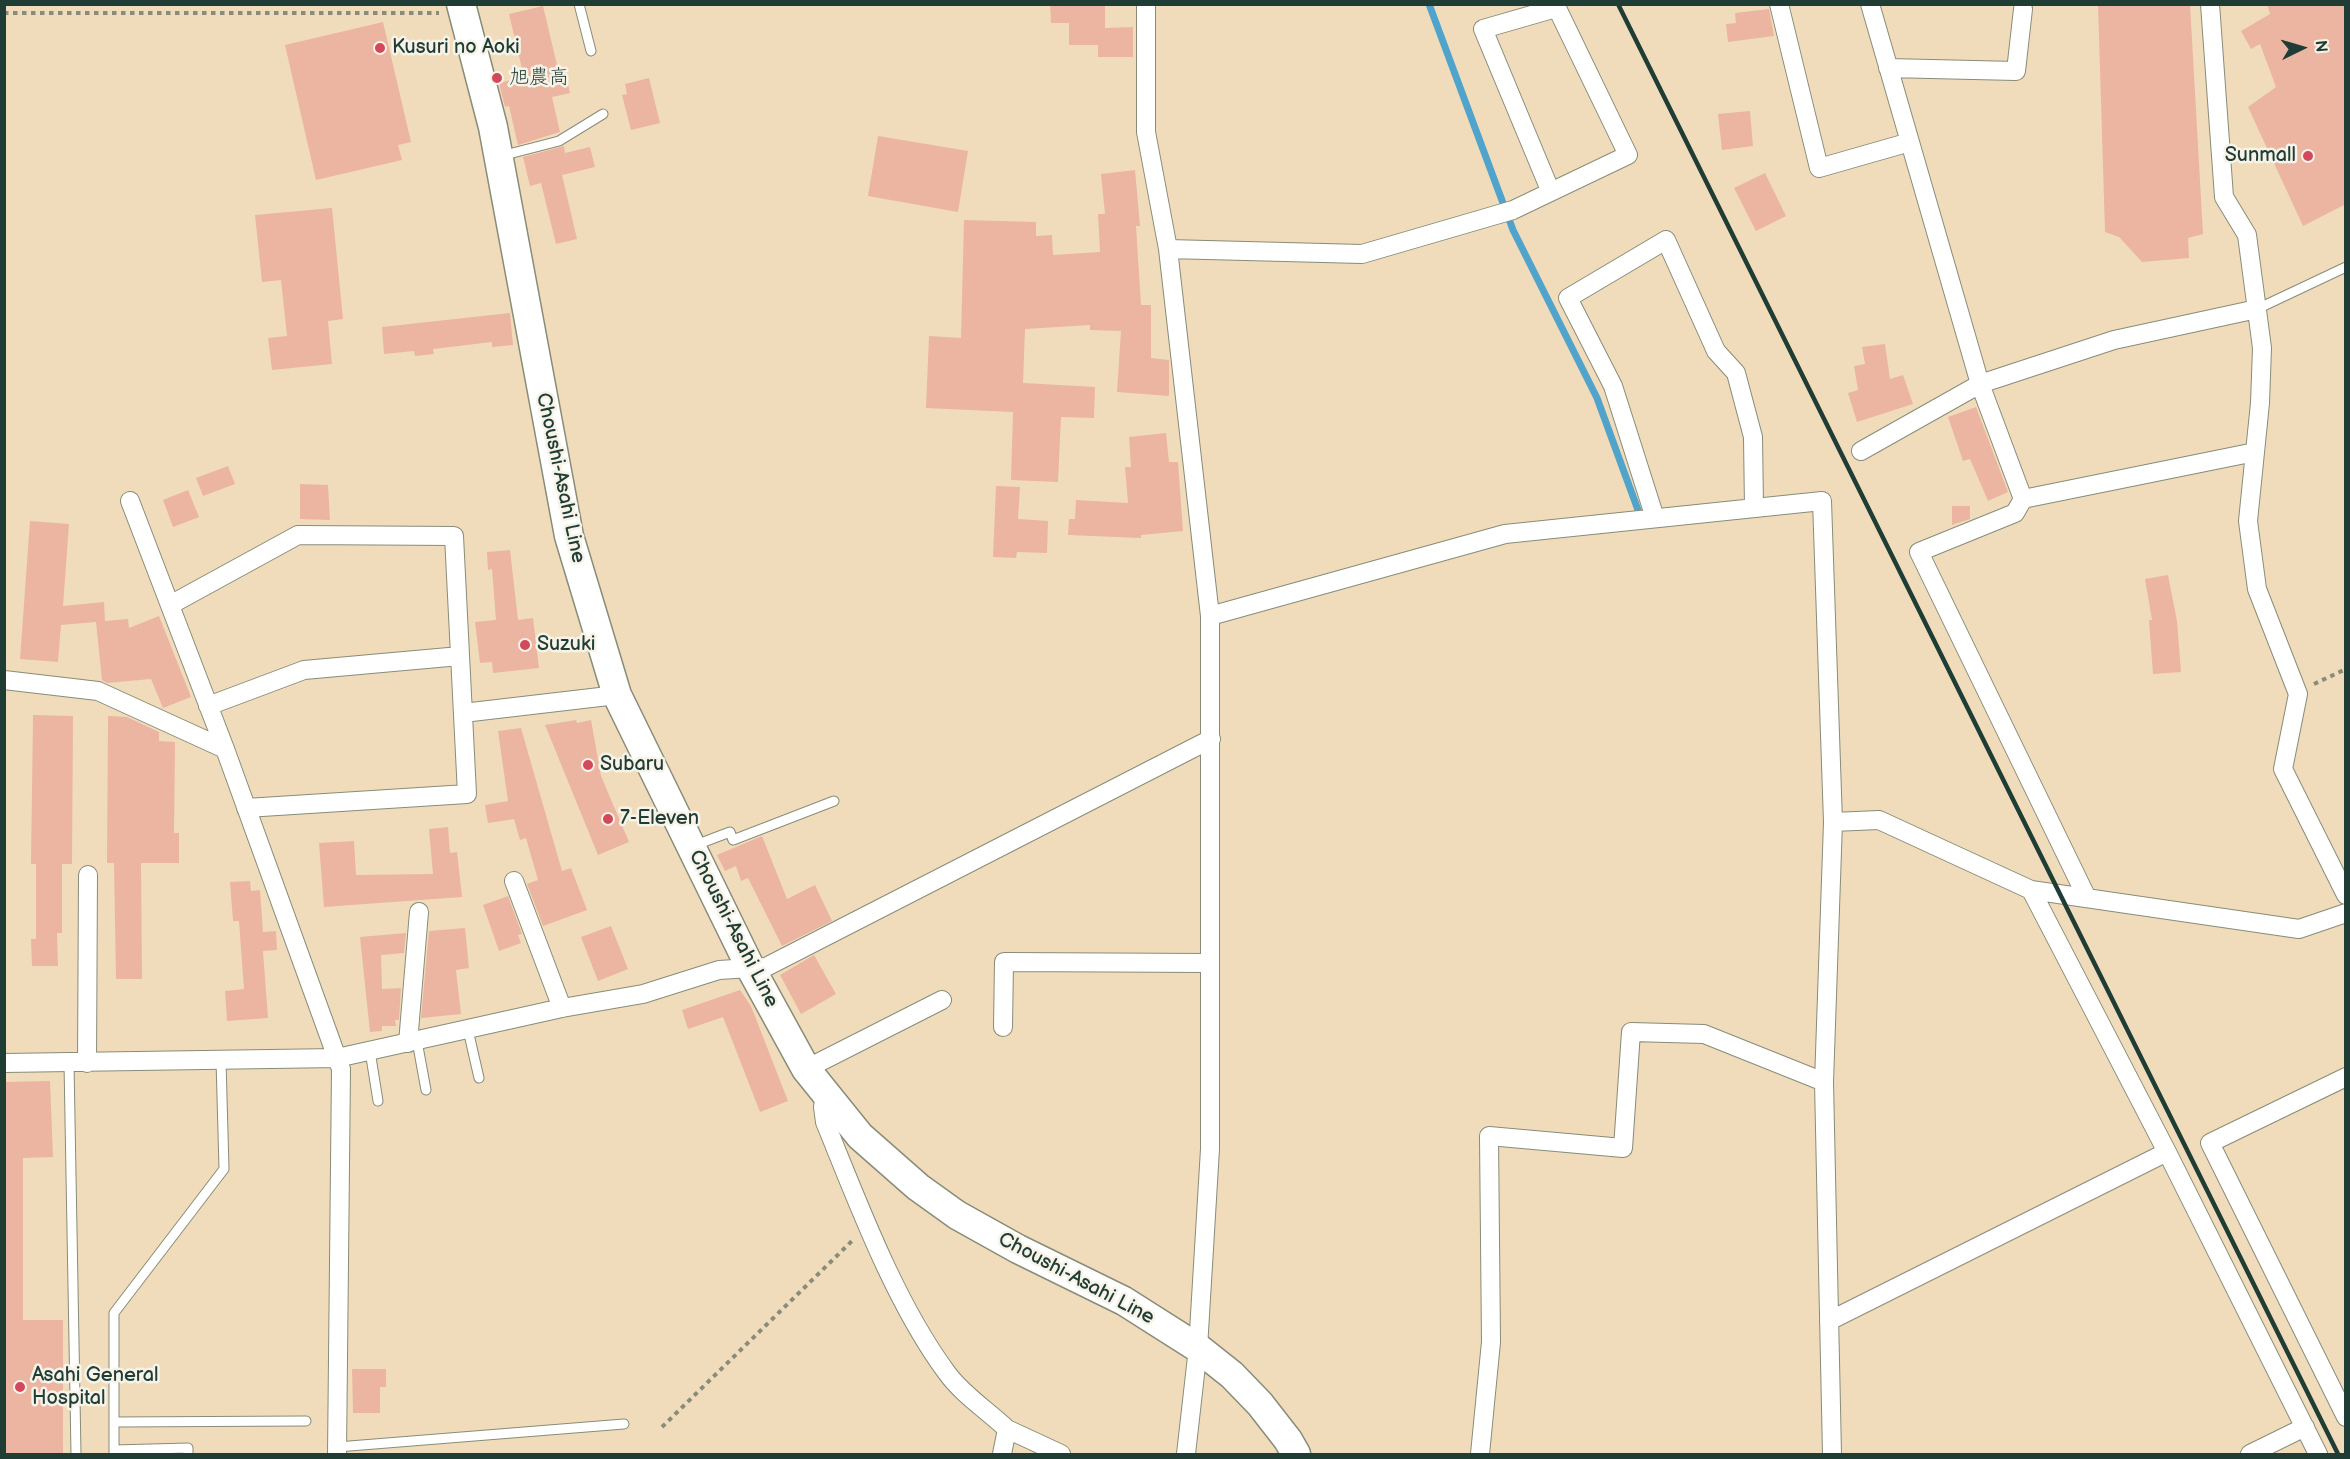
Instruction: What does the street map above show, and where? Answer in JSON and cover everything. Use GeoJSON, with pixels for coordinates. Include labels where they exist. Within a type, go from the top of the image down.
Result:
{"type":"FeatureCollection","features":[{"type":"Feature","properties":{"kind":"main road","name":"Choushi-Asahi Line"},"geometry":{"type":"LineString","coordinates":[[463,9],[498,156],[569,536],[616,695],[750,967],[806,1069],[860,1136],[918,1187],[957,1215],[1018,1250],[1124,1301],[1198,1348],[1232,1375],[1260,1404],[1296,1455]]}},
{"type":"Feature","properties":{"kind":"street"},"geometry":{"type":"LineString","coordinates":[[1146,4],[1146,132],[1168,249],[1210,616],[1210,1149],[1198,1348],[1186,1455]]}},
{"type":"Feature","properties":{"kind":"street"},"geometry":{"type":"LineString","coordinates":[[1779,4],[1819,168],[1910,142]]}},
{"type":"Feature","properties":{"kind":"street"},"geometry":{"type":"LineString","coordinates":[[1870,4],[1980,384],[2023,499]]}},
{"type":"Feature","properties":{"kind":"street"},"geometry":{"type":"LineString","coordinates":[[2210,4],[2224,197],[2247,235],[2262,348],[2248,521],[2257,590],[2297,692],[2283,769],[2346,896]]}},
{"type":"Feature","properties":{"kind":"street"},"geometry":{"type":"LineString","coordinates":[[1168,249],[1362,254],[1513,210],[1550,190],[1628,155],[1555,6],[1483,29],[1550,190]]}},
{"type":"Feature","properties":{"kind":"street"},"geometry":{"type":"LineString","coordinates":[[1888,68],[2016,71],[2023,9]]}},
{"type":"Feature","properties":{"kind":"street"},"geometry":{"type":"LineString","coordinates":[[1654,518],[1612,386],[1568,298],[1666,240],[1716,351],[1736,373],[1753,437],[1754,508]]}},
{"type":"Feature","properties":{"kind":"street"},"geometry":{"type":"LineString","coordinates":[[1861,451],[1980,384],[2114,340],[2257,309]]}},
{"type":"Feature","properties":{"kind":"street"},"geometry":{"type":"LineString","coordinates":[[2087,898],[1919,552],[2015,513],[2023,499],[2255,452]]}},
{"type":"Feature","properties":{"kind":"street"},"geometry":{"type":"LineString","coordinates":[[130,501],[225,749],[341,1069],[337,1450]]}},
{"type":"Feature","properties":{"kind":"street"},"geometry":{"type":"LineString","coordinates":[[1210,616],[1504,534],[1822,501],[1833,822],[1824,1082],[1832,1455]]}},
{"type":"Feature","properties":{"kind":"street"},"geometry":{"type":"LineString","coordinates":[[170,605],[298,535],[454,536],[467,794],[246,808]]}},
{"type":"Feature","properties":{"kind":"street"},"geometry":{"type":"LineString","coordinates":[[208,706],[304,669],[460,656]]}},
{"type":"Feature","properties":{"kind":"street"},"geometry":{"type":"LineString","coordinates":[[4,680],[98,692],[225,749]]}},
{"type":"Feature","properties":{"kind":"street"},"geometry":{"type":"LineString","coordinates":[[463,713],[616,695]]}},
{"type":"Feature","properties":{"kind":"street"},"geometry":{"type":"LineString","coordinates":[[4,1063],[337,1058],[562,1008],[643,994],[719,970],[766,967],[1211,739]]}},
{"type":"Feature","properties":{"kind":"street"},"geometry":{"type":"LineString","coordinates":[[1833,822],[1879,820],[2031,890],[2299,929],[2346,914]]}},
{"type":"Feature","properties":{"kind":"street"},"geometry":{"type":"LineString","coordinates":[[78,1063],[88,875]]}},
{"type":"Feature","properties":{"kind":"street"},"geometry":{"type":"LineString","coordinates":[[514,881],[562,1008]]}},
{"type":"Feature","properties":{"kind":"street"},"geometry":{"type":"LineString","coordinates":[[2031,890],[2167,1152],[2318,1455]]}},
{"type":"Feature","properties":{"kind":"street"},"geometry":{"type":"LineString","coordinates":[[413,1042],[419,912]]}},
{"type":"Feature","properties":{"kind":"street"},"geometry":{"type":"LineString","coordinates":[[1003,1027],[1005,962],[1209,963]]}},
{"type":"Feature","properties":{"kind":"street"},"geometry":{"type":"LineString","coordinates":[[806,1069],[942,1000]]}},
{"type":"Feature","properties":{"kind":"street"},"geometry":{"type":"LineString","coordinates":[[1480,1455],[1491,1342],[1489,1136],[1623,1148],[1631,1032],[1704,1034],[1824,1082]]}},
{"type":"Feature","properties":{"kind":"street"},"geometry":{"type":"LineString","coordinates":[[2346,1077],[2210,1143],[2346,1417]]}},
{"type":"Feature","properties":{"kind":"street"},"geometry":{"type":"LineString","coordinates":[[825,1094],[823,1107],[825,1122],[867,1226],[917,1325],[948,1375],[1007,1429],[1061,1455]]}},
{"type":"Feature","properties":{"kind":"street"},"geometry":{"type":"LineString","coordinates":[[1829,1321],[2167,1152]]}},
{"type":"Feature","properties":{"kind":"street"},"geometry":{"type":"LineString","coordinates":[[2250,1455],[2305,1427]]}},
{"type":"Feature","properties":{"kind":"street"},"geometry":{"type":"LineString","coordinates":[[1002,1455],[1007,1429]]}},
{"type":"Feature","properties":{"kind":"lane"},"geometry":{"type":"LineString","coordinates":[[579,4],[591,51]]}},
{"type":"Feature","properties":{"kind":"lane"},"geometry":{"type":"LineString","coordinates":[[498,156],[559,141],[603,114]]}},
{"type":"Feature","properties":{"kind":"lane"},"geometry":{"type":"LineString","coordinates":[[2257,309],[2346,267]]}},
{"type":"Feature","properties":{"kind":"lane"},"geometry":{"type":"LineString","coordinates":[[691,847],[730,832],[733,840],[834,801]]}},
{"type":"Feature","properties":{"kind":"lane"},"geometry":{"type":"LineString","coordinates":[[468,1030],[479,1078]]}},
{"type":"Feature","properties":{"kind":"lane"},"geometry":{"type":"LineString","coordinates":[[413,1042],[426,1090]]}},
{"type":"Feature","properties":{"kind":"lane"},"geometry":{"type":"LineString","coordinates":[[370,1051],[378,1101]]}},
{"type":"Feature","properties":{"kind":"lane"},"geometry":{"type":"LineString","coordinates":[[188,1455],[188,1448],[114,1452],[114,1313],[225,1169],[221,1060]]}},
{"type":"Feature","properties":{"kind":"lane"},"geometry":{"type":"LineString","coordinates":[[75,1455],[78,1063]]}},
{"type":"Feature","properties":{"kind":"lane"},"geometry":{"type":"LineString","coordinates":[[114,1422],[306,1420]]}},
{"type":"Feature","properties":{"kind":"lane"},"geometry":{"type":"LineString","coordinates":[[337,1450],[624,1424]]}},
{"type":"Feature","properties":{"kind":"path"},"geometry":{"type":"LineString","coordinates":[[4,13],[463,9]]}},
{"type":"Feature","properties":{"kind":"path"},"geometry":{"type":"LineString","coordinates":[[2297,692],[2346,669]]}},
{"type":"Feature","properties":{"kind":"path"},"geometry":{"type":"LineString","coordinates":[[662,1427],[867,1226]]}},
{"type":"Feature","properties":{"kind":"building"},"geometry":{"type":"Polygon","coordinates":[[[1050,4],[1105,5],[1105,28],[1133,27],[1133,57],[1098,57],[1098,45],[1069,45],[1069,23],[1051,23],[1050,4]]]}},
{"type":"Feature","properties":{"kind":"building"},"geometry":{"type":"Polygon","coordinates":[[[2098,4],[2190,4],[2203,234],[2188,238],[2189,258],[2142,262],[2119,237],[2105,232],[2098,4]]]}},
{"type":"Feature","properties":{"kind":"building","name":"Sunmall"},"geometry":{"type":"Polygon","coordinates":[[[2267,4],[2346,4],[2346,204],[2303,226],[2248,107],[2276,87],[2260,44],[2251,49],[2241,31],[2270,14],[2267,4]]]}},
{"type":"Feature","properties":{"kind":"building"},"geometry":{"type":"Polygon","coordinates":[[[543,6],[558,69],[564,67],[570,93],[552,97],[560,132],[518,145],[509,106],[505,107],[499,83],[524,77],[509,14],[543,6]]]}},
{"type":"Feature","properties":{"kind":"building"},"geometry":{"type":"Polygon","coordinates":[[[1769,9],[1774,36],[1728,42],[1726,24],[1736,23],[1735,13],[1769,9]]]}},
{"type":"Feature","properties":{"kind":"building"},"geometry":{"type":"Polygon","coordinates":[[[383,22],[411,142],[398,145],[402,160],[316,180],[285,45],[383,22]]]}},
{"type":"Feature","properties":{"kind":"building"},"geometry":{"type":"Polygon","coordinates":[[[649,78],[660,123],[631,130],[622,95],[627,94],[625,84],[649,78]]]}},
{"type":"Feature","properties":{"kind":"building"},"geometry":{"type":"Polygon","coordinates":[[[1750,111],[1753,146],[1722,150],[1718,114],[1750,111]]]}},
{"type":"Feature","properties":{"kind":"building"},"geometry":{"type":"Polygon","coordinates":[[[878,136],[968,151],[958,212],[868,196],[878,136]]]}},
{"type":"Feature","properties":{"kind":"building"},"geometry":{"type":"Polygon","coordinates":[[[564,146],[565,153],[590,147],[595,167],[562,175],[577,239],[556,244],[541,183],[530,186],[523,157],[564,146]]]}},
{"type":"Feature","properties":{"kind":"building"},"geometry":{"type":"Polygon","coordinates":[[[1135,170],[1140,226],[1136,226],[1141,305],[1151,305],[1151,358],[1169,360],[1169,396],[1117,392],[1121,331],[1090,330],[1090,325],[1025,329],[1023,383],[1095,387],[1094,418],[1061,417],[1058,482],[1011,480],[1013,412],[926,408],[929,336],[961,338],[964,220],[1036,222],[1036,236],[1052,235],[1053,255],[1100,252],[1098,214],[1105,214],[1101,174],[1135,170]]]}},
{"type":"Feature","properties":{"kind":"building"},"geometry":{"type":"Polygon","coordinates":[[[1765,173],[1786,216],[1756,231],[1734,188],[1765,173]]]}},
{"type":"Feature","properties":{"kind":"building"},"geometry":{"type":"Polygon","coordinates":[[[332,208],[343,319],[328,321],[332,364],[272,370],[268,338],[287,336],[281,280],[262,282],[255,215],[332,208]]]}},
{"type":"Feature","properties":{"kind":"building"},"geometry":{"type":"Polygon","coordinates":[[[510,313],[513,345],[492,347],[492,342],[433,349],[434,354],[415,356],[414,351],[384,354],[382,327],[510,313]]]}},
{"type":"Feature","properties":{"kind":"building"},"geometry":{"type":"Polygon","coordinates":[[[1885,344],[1890,379],[1903,375],[1913,404],[1857,422],[1848,393],[1858,390],[1854,366],[1865,364],[1862,347],[1885,344]]]}},
{"type":"Feature","properties":{"kind":"building"},"geometry":{"type":"Polygon","coordinates":[[[1976,407],[2008,492],[1988,501],[1970,459],[1963,461],[1948,417],[1976,407]]]}},
{"type":"Feature","properties":{"kind":"building"},"geometry":{"type":"Polygon","coordinates":[[[1166,433],[1169,462],[1178,462],[1183,531],[1141,535],[1141,538],[1068,535],[1069,519],[1075,519],[1076,500],[1128,503],[1125,467],[1131,467],[1129,437],[1166,433]]]}},
{"type":"Feature","properties":{"kind":"building"},"geometry":{"type":"Polygon","coordinates":[[[228,466],[235,484],[203,496],[196,478],[228,466]]]}},
{"type":"Feature","properties":{"kind":"building"},"geometry":{"type":"Polygon","coordinates":[[[300,484],[328,485],[330,520],[300,519],[300,484]]]}},
{"type":"Feature","properties":{"kind":"building"},"geometry":{"type":"Polygon","coordinates":[[[996,486],[1020,487],[1018,519],[1048,521],[1047,553],[1017,552],[1016,558],[993,557],[996,486]]]}},
{"type":"Feature","properties":{"kind":"building"},"geometry":{"type":"Polygon","coordinates":[[[188,490],[199,517],[173,527],[163,500],[188,490]]]}},
{"type":"Feature","properties":{"kind":"building"},"geometry":{"type":"Polygon","coordinates":[[[1952,506],[1970,506],[1970,519],[1952,525],[1952,506]]]}},
{"type":"Feature","properties":{"kind":"building"},"geometry":{"type":"Polygon","coordinates":[[[30,521],[69,524],[63,606],[104,602],[105,621],[128,619],[129,628],[159,616],[191,697],[163,708],[151,679],[107,683],[102,680],[96,622],[61,625],[58,662],[20,659],[30,521]]]}},
{"type":"Feature","properties":{"kind":"building"},"geometry":{"type":"Polygon","coordinates":[[[510,550],[518,620],[533,618],[539,668],[493,673],[492,662],[480,663],[475,622],[496,620],[492,569],[488,570],[487,552],[510,550]]]}},
{"type":"Feature","properties":{"kind":"building"},"geometry":{"type":"Polygon","coordinates":[[[2168,575],[2177,621],[2181,672],[2153,674],[2149,620],[2152,620],[2145,579],[2168,575]]]}},
{"type":"Feature","properties":{"kind":"building"},"geometry":{"type":"Polygon","coordinates":[[[33,715],[73,716],[72,864],[62,864],[62,933],[57,933],[58,966],[32,966],[31,939],[36,939],[36,864],[31,864],[33,715]]]}},
{"type":"Feature","properties":{"kind":"building"},"geometry":{"type":"Polygon","coordinates":[[[108,716],[127,717],[159,732],[159,741],[175,742],[174,833],[179,833],[179,863],[141,863],[142,979],[116,979],[114,863],[107,863],[108,716]]]}},
{"type":"Feature","properties":{"kind":"building"},"geometry":{"type":"Polygon","coordinates":[[[576,720],[577,723],[591,720],[601,776],[629,842],[598,855],[545,725],[576,720]]]}},
{"type":"Feature","properties":{"kind":"building"},"geometry":{"type":"Polygon","coordinates":[[[521,728],[562,871],[571,868],[587,910],[543,926],[527,884],[538,880],[526,838],[520,840],[514,819],[488,823],[485,805],[508,801],[498,731],[521,728]]]}},
{"type":"Feature","properties":{"kind":"building"},"geometry":{"type":"Polygon","coordinates":[[[448,827],[450,853],[457,852],[462,897],[324,907],[319,843],[354,841],[356,875],[433,874],[429,829],[448,827]]]}},
{"type":"Feature","properties":{"kind":"building"},"geometry":{"type":"Polygon","coordinates":[[[762,836],[787,899],[815,885],[832,921],[782,946],[748,878],[741,881],[736,866],[725,871],[717,855],[762,836]]]}},
{"type":"Feature","properties":{"kind":"building"},"geometry":{"type":"Polygon","coordinates":[[[250,881],[251,891],[260,890],[263,932],[276,931],[277,950],[263,951],[268,1018],[227,1021],[225,991],[244,989],[239,921],[233,921],[230,882],[250,881]]]}},
{"type":"Feature","properties":{"kind":"building"},"geometry":{"type":"Polygon","coordinates":[[[508,896],[522,934],[518,935],[521,943],[499,951],[483,905],[508,896]]]}},
{"type":"Feature","properties":{"kind":"building"},"geometry":{"type":"Polygon","coordinates":[[[611,926],[628,969],[598,981],[581,937],[611,926]]]}},
{"type":"Feature","properties":{"kind":"building"},"geometry":{"type":"Polygon","coordinates":[[[465,928],[469,968],[456,970],[461,1014],[421,1018],[429,931],[465,928]]]}},
{"type":"Feature","properties":{"kind":"building"},"geometry":{"type":"Polygon","coordinates":[[[406,933],[404,953],[381,955],[382,989],[401,988],[399,1020],[395,1020],[396,1026],[382,1026],[382,1031],[370,1032],[360,937],[406,933]]]}},
{"type":"Feature","properties":{"kind":"building"},"geometry":{"type":"Polygon","coordinates":[[[814,955],[836,994],[801,1014],[780,975],[814,955]]]}},
{"type":"Feature","properties":{"kind":"building"},"geometry":{"type":"Polygon","coordinates":[[[740,990],[751,1006],[788,1101],[760,1112],[723,1017],[688,1029],[682,1010],[740,990]]]}},
{"type":"Feature","properties":{"kind":"building"},"geometry":{"type":"Polygon","coordinates":[[[50,1081],[53,1157],[23,1158],[23,1320],[63,1320],[63,1455],[4,1455],[4,1082],[50,1081]]]}},
{"type":"Feature","properties":{"kind":"building"},"geometry":{"type":"Polygon","coordinates":[[[352,1369],[386,1369],[386,1387],[380,1387],[380,1413],[353,1413],[352,1369]]]}},
{"type":"Feature","properties":{"kind":"waterway"},"geometry":{"type":"LineString","coordinates":[[1429,4],[1513,230],[1597,398],[1638,510]]}},
{"type":"Feature","properties":{"kind":"railway"},"geometry":{"type":"LineString","coordinates":[[1618,4],[2338,1454]]}},
{"type":"Feature","properties":{"kind":"place","name":"Kusuri no Aoki"},"geometry":{"type":"Point","coordinates":[380,48]}},
{"type":"Feature","properties":{"kind":"place","name":"旭農高"},"geometry":{"type":"Point","coordinates":[497,78]}},
{"type":"Feature","properties":{"kind":"place","name":"Sunmall"},"geometry":{"type":"Point","coordinates":[2308,156]}},
{"type":"Feature","properties":{"kind":"place","name":"Suzuki"},"geometry":{"type":"Point","coordinates":[525,645]}},
{"type":"Feature","properties":{"kind":"place","name":"Subaru"},"geometry":{"type":"Point","coordinates":[588,765]}},
{"type":"Feature","properties":{"kind":"place","name":"7-Eleven"},"geometry":{"type":"Point","coordinates":[608,819]}},
{"type":"Feature","properties":{"kind":"place","name":"Asahi General Hospital"},"geometry":{"type":"Point","coordinates":[20,1387]}}]}
